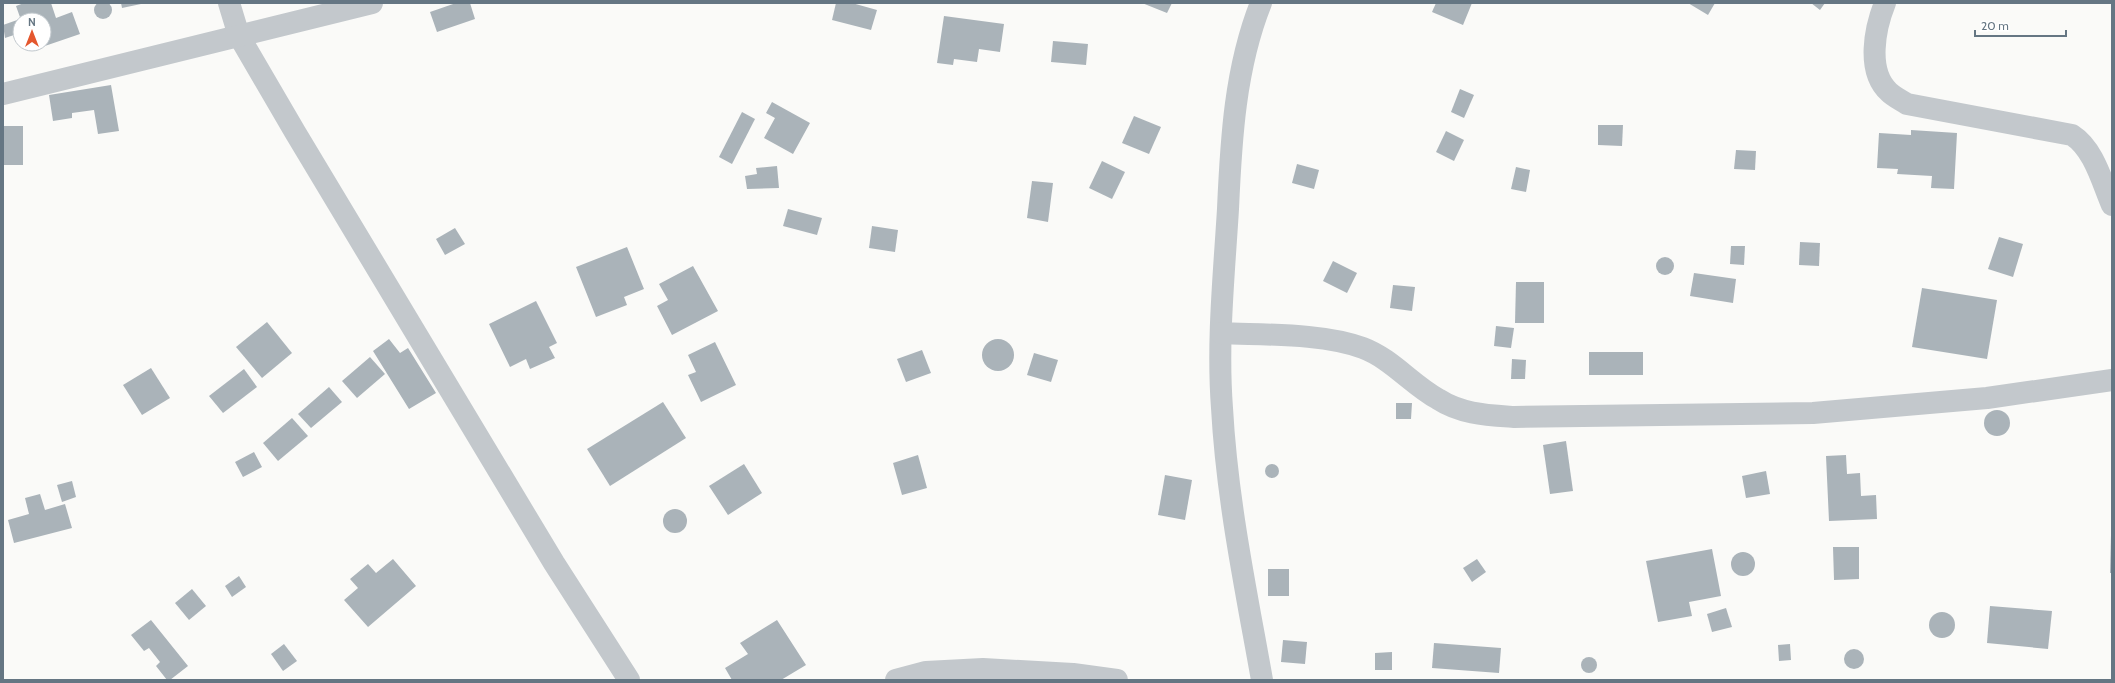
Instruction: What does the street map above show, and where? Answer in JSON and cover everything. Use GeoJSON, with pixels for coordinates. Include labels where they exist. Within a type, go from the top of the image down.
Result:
{"type":"FeatureCollection","features":[{"type":"Feature","properties":{"kind":"street"},"geometry":{"type":"LineString","coordinates":[[229,3],[239,36],[554,563],[629,680]]}},
{"type":"Feature","properties":{"kind":"street"},"geometry":{"type":"LineString","coordinates":[[3,94],[372,3]]}},
{"type":"Feature","properties":{"kind":"street"},"geometry":{"type":"LineString","coordinates":[[1261,3],[1245,57],[1234,119],[1221,333],[1221,407],[1228,481],[1262,680]]}},
{"type":"Feature","properties":{"kind":"street"},"geometry":{"type":"LineString","coordinates":[[1885,3],[1875,47],[1876,71],[1888,91],[1907,104],[2072,135],[2080,140],[2088,152],[2112,205]]}},
{"type":"Feature","properties":{"kind":"street"},"geometry":{"type":"LineString","coordinates":[[1221,333],[1331,340],[1362,348],[1383,357],[1437,399],[1458,409],[1481,414],[1514,417],[1813,413],[1987,398],[2112,380]]}},
{"type":"Feature","properties":{"kind":"street"},"geometry":{"type":"LineString","coordinates":[[896,680],[926,672],[983,669],[1073,674],[1117,680]]}},
{"type":"Feature","properties":{"kind":"building"},"geometry":{"type":"Polygon","coordinates":[[[103,1],[109,4],[112,10],[109,16],[103,19],[97,16],[94,10],[97,4],[103,1]]]}},
{"type":"Feature","properties":{"kind":"building"},"geometry":{"type":"Polygon","coordinates":[[[24,3],[51,3],[56,18],[72,12],[80,34],[52,44],[52,12],[18,12],[16,6],[24,3]]]}},
{"type":"Feature","properties":{"kind":"building"},"geometry":{"type":"Polygon","coordinates":[[[121,3],[141,3],[141,4],[122,8],[121,3]]]}},
{"type":"Feature","properties":{"kind":"building"},"geometry":{"type":"Polygon","coordinates":[[[456,3],[470,3],[475,19],[437,32],[430,12],[456,3]]]}},
{"type":"Feature","properties":{"kind":"building"},"geometry":{"type":"Polygon","coordinates":[[[836,3],[852,3],[877,10],[871,30],[832,20],[836,3]]]}},
{"type":"Feature","properties":{"kind":"building"},"geometry":{"type":"Polygon","coordinates":[[[1142,3],[1172,3],[1167,13],[1142,3]]]}},
{"type":"Feature","properties":{"kind":"building"},"geometry":{"type":"Polygon","coordinates":[[[1436,3],[1472,3],[1463,25],[1432,12],[1436,3]]]}},
{"type":"Feature","properties":{"kind":"building"},"geometry":{"type":"Polygon","coordinates":[[[1688,3],[1715,3],[1708,15],[1688,3]]]}},
{"type":"Feature","properties":{"kind":"building"},"geometry":{"type":"Polygon","coordinates":[[[1811,3],[1825,3],[1820,10],[1811,3]]]}},
{"type":"Feature","properties":{"kind":"building"},"geometry":{"type":"Polygon","coordinates":[[[944,16],[1004,24],[1000,52],[979,49],[977,62],[954,59],[953,65],[937,63],[944,16]]]}},
{"type":"Feature","properties":{"kind":"building"},"geometry":{"type":"Polygon","coordinates":[[[12,22],[12,36],[5,38],[3,25],[12,22]]]}},
{"type":"Feature","properties":{"kind":"building"},"geometry":{"type":"Polygon","coordinates":[[[1053,41],[1088,44],[1086,65],[1051,62],[1053,41]]]}},
{"type":"Feature","properties":{"kind":"building"},"geometry":{"type":"Polygon","coordinates":[[[111,85],[119,131],[98,134],[94,110],[72,113],[72,118],[53,121],[49,95],[111,85]]]}},
{"type":"Feature","properties":{"kind":"building"},"geometry":{"type":"Polygon","coordinates":[[[1460,89],[1474,95],[1464,118],[1451,112],[1460,89]]]}},
{"type":"Feature","properties":{"kind":"building"},"geometry":{"type":"Polygon","coordinates":[[[772,102],[810,123],[793,154],[764,138],[775,118],[766,113],[772,102]]]}},
{"type":"Feature","properties":{"kind":"building"},"geometry":{"type":"Polygon","coordinates":[[[742,112],[755,119],[732,164],[719,157],[742,112]]]}},
{"type":"Feature","properties":{"kind":"building"},"geometry":{"type":"Polygon","coordinates":[[[1134,116],[1161,127],[1149,154],[1122,143],[1134,116]]]}},
{"type":"Feature","properties":{"kind":"building"},"geometry":{"type":"Polygon","coordinates":[[[1598,125],[1623,125],[1622,146],[1598,145],[1598,125]]]}},
{"type":"Feature","properties":{"kind":"building"},"geometry":{"type":"Polygon","coordinates":[[[3,126],[23,126],[23,165],[3,165],[3,126]]]}},
{"type":"Feature","properties":{"kind":"building"},"geometry":{"type":"Polygon","coordinates":[[[1911,130],[1957,133],[1954,189],[1931,188],[1932,176],[1897,174],[1898,169],[1877,168],[1879,133],[1911,135],[1911,130]]]}},
{"type":"Feature","properties":{"kind":"building"},"geometry":{"type":"Polygon","coordinates":[[[1446,131],[1464,140],[1454,161],[1436,152],[1446,131]]]}},
{"type":"Feature","properties":{"kind":"building"},"geometry":{"type":"Polygon","coordinates":[[[1736,150],[1756,151],[1755,170],[1734,169],[1736,150]]]}},
{"type":"Feature","properties":{"kind":"building"},"geometry":{"type":"Polygon","coordinates":[[[1102,161],[1125,172],[1112,199],[1089,188],[1102,161]]]}},
{"type":"Feature","properties":{"kind":"building"},"geometry":{"type":"Polygon","coordinates":[[[1297,164],[1319,170],[1314,189],[1292,183],[1297,164]]]}},
{"type":"Feature","properties":{"kind":"building"},"geometry":{"type":"Polygon","coordinates":[[[777,166],[779,188],[747,189],[745,176],[757,174],[756,168],[777,166]]]}},
{"type":"Feature","properties":{"kind":"building"},"geometry":{"type":"Polygon","coordinates":[[[1516,167],[1530,170],[1526,192],[1511,189],[1516,167]]]}},
{"type":"Feature","properties":{"kind":"building"},"geometry":{"type":"Polygon","coordinates":[[[1032,181],[1053,183],[1048,222],[1027,218],[1032,181]]]}},
{"type":"Feature","properties":{"kind":"building"},"geometry":{"type":"Polygon","coordinates":[[[788,209],[822,218],[817,235],[783,226],[788,209]]]}},
{"type":"Feature","properties":{"kind":"building"},"geometry":{"type":"Polygon","coordinates":[[[872,226],[898,230],[895,252],[869,248],[872,226]]]}},
{"type":"Feature","properties":{"kind":"building"},"geometry":{"type":"Polygon","coordinates":[[[455,228],[465,244],[445,255],[436,239],[455,228]]]}},
{"type":"Feature","properties":{"kind":"building"},"geometry":{"type":"Polygon","coordinates":[[[1999,237],[2023,244],[2013,277],[1988,269],[1999,237]]]}},
{"type":"Feature","properties":{"kind":"building"},"geometry":{"type":"Polygon","coordinates":[[[1800,242],[1820,243],[1819,266],[1799,265],[1800,242]]]}},
{"type":"Feature","properties":{"kind":"building"},"geometry":{"type":"Polygon","coordinates":[[[1731,246],[1745,246],[1744,265],[1730,264],[1731,246]]]}},
{"type":"Feature","properties":{"kind":"building"},"geometry":{"type":"Polygon","coordinates":[[[627,247],[644,289],[624,297],[627,305],[596,317],[576,267],[627,247]]]}},
{"type":"Feature","properties":{"kind":"building"},"geometry":{"type":"Polygon","coordinates":[[[1661,257],[1669,257],[1674,262],[1672,273],[1669,275],[1661,275],[1656,270],[1656,262],[1661,257]]]}},
{"type":"Feature","properties":{"kind":"building"},"geometry":{"type":"Polygon","coordinates":[[[1333,261],[1357,273],[1347,293],[1323,281],[1333,261]]]}},
{"type":"Feature","properties":{"kind":"building"},"geometry":{"type":"Polygon","coordinates":[[[693,266],[718,311],[672,335],[657,306],[668,300],[659,284],[693,266]]]}},
{"type":"Feature","properties":{"kind":"building"},"geometry":{"type":"Polygon","coordinates":[[[1694,273],[1736,279],[1733,303],[1690,296],[1694,273]]]}},
{"type":"Feature","properties":{"kind":"building"},"geometry":{"type":"Polygon","coordinates":[[[1516,282],[1544,282],[1544,323],[1515,323],[1516,282]]]}},
{"type":"Feature","properties":{"kind":"building"},"geometry":{"type":"Polygon","coordinates":[[[1393,285],[1415,287],[1412,311],[1390,308],[1393,285]]]}},
{"type":"Feature","properties":{"kind":"building"},"geometry":{"type":"Polygon","coordinates":[[[1922,288],[1997,300],[1987,359],[1912,347],[1922,288]]]}},
{"type":"Feature","properties":{"kind":"building"},"geometry":{"type":"Polygon","coordinates":[[[536,301],[557,343],[549,347],[555,358],[530,369],[526,359],[510,367],[489,324],[536,301]]]}},
{"type":"Feature","properties":{"kind":"building"},"geometry":{"type":"Polygon","coordinates":[[[267,322],[292,353],[262,378],[236,347],[267,322]]]}},
{"type":"Feature","properties":{"kind":"building"},"geometry":{"type":"Polygon","coordinates":[[[1496,326],[1514,328],[1511,348],[1494,346],[1496,326]]]}},
{"type":"Feature","properties":{"kind":"building"},"geometry":{"type":"Polygon","coordinates":[[[389,339],[400,353],[408,348],[436,393],[409,409],[373,351],[389,339]]]}},
{"type":"Feature","properties":{"kind":"building"},"geometry":{"type":"Polygon","coordinates":[[[998,339],[1007,342],[1011,346],[1014,355],[1011,364],[1007,368],[998,371],[989,368],[985,364],[982,355],[985,346],[989,342],[998,339]]]}},
{"type":"Feature","properties":{"kind":"building"},"geometry":{"type":"Polygon","coordinates":[[[715,342],[736,385],[701,402],[688,375],[696,372],[688,355],[715,342]]]}},
{"type":"Feature","properties":{"kind":"building"},"geometry":{"type":"Polygon","coordinates":[[[922,350],[931,373],[906,382],[897,359],[922,350]]]}},
{"type":"Feature","properties":{"kind":"building"},"geometry":{"type":"Polygon","coordinates":[[[1589,352],[1643,352],[1643,375],[1589,375],[1589,352]]]}},
{"type":"Feature","properties":{"kind":"building"},"geometry":{"type":"Polygon","coordinates":[[[1034,353],[1058,360],[1051,382],[1027,375],[1034,353]]]}},
{"type":"Feature","properties":{"kind":"building"},"geometry":{"type":"Polygon","coordinates":[[[370,357],[385,374],[357,398],[342,381],[370,357]]]}},
{"type":"Feature","properties":{"kind":"building"},"geometry":{"type":"Polygon","coordinates":[[[1512,359],[1526,360],[1525,379],[1511,379],[1512,359]]]}},
{"type":"Feature","properties":{"kind":"building"},"geometry":{"type":"Polygon","coordinates":[[[151,368],[170,398],[142,415],[123,385],[151,368]]]}},
{"type":"Feature","properties":{"kind":"building"},"geometry":{"type":"Polygon","coordinates":[[[244,369],[257,387],[223,413],[209,396],[244,369]]]}},
{"type":"Feature","properties":{"kind":"building"},"geometry":{"type":"Polygon","coordinates":[[[329,387],[342,402],[311,428],[298,414],[329,387]]]}},
{"type":"Feature","properties":{"kind":"building"},"geometry":{"type":"Polygon","coordinates":[[[663,402],[686,438],[610,486],[587,449],[663,402]]]}},
{"type":"Feature","properties":{"kind":"building"},"geometry":{"type":"Polygon","coordinates":[[[1396,403],[1412,403],[1411,419],[1396,419],[1396,403]]]}},
{"type":"Feature","properties":{"kind":"building"},"geometry":{"type":"Polygon","coordinates":[[[1997,410],[2006,414],[2010,423],[2006,432],[1997,436],[1988,432],[1984,423],[1988,414],[1997,410]]]}},
{"type":"Feature","properties":{"kind":"building"},"geometry":{"type":"Polygon","coordinates":[[[292,418],[308,436],[278,461],[263,443],[292,418]]]}},
{"type":"Feature","properties":{"kind":"building"},"geometry":{"type":"Polygon","coordinates":[[[1566,441],[1573,491],[1550,494],[1543,445],[1566,441]]]}},
{"type":"Feature","properties":{"kind":"building"},"geometry":{"type":"Polygon","coordinates":[[[254,452],[262,467],[243,477],[235,462],[254,452]]]}},
{"type":"Feature","properties":{"kind":"building"},"geometry":{"type":"Polygon","coordinates":[[[918,455],[927,488],[902,495],[893,463],[918,455]]]}},
{"type":"Feature","properties":{"kind":"building"},"geometry":{"type":"Polygon","coordinates":[[[1846,455],[1847,474],[1860,473],[1861,496],[1876,495],[1877,519],[1829,521],[1826,456],[1846,455]]]}},
{"type":"Feature","properties":{"kind":"building"},"geometry":{"type":"Polygon","coordinates":[[[744,464],[762,493],[728,515],[709,486],[744,464]]]}},
{"type":"Feature","properties":{"kind":"building"},"geometry":{"type":"Polygon","coordinates":[[[1269,464],[1275,464],[1279,468],[1279,474],[1275,478],[1269,478],[1265,474],[1265,468],[1269,464]]]}},
{"type":"Feature","properties":{"kind":"building"},"geometry":{"type":"Polygon","coordinates":[[[1766,471],[1770,494],[1746,498],[1742,476],[1766,471]]]}},
{"type":"Feature","properties":{"kind":"building"},"geometry":{"type":"Polygon","coordinates":[[[1165,475],[1192,480],[1185,520],[1158,515],[1165,475]]]}},
{"type":"Feature","properties":{"kind":"building"},"geometry":{"type":"Polygon","coordinates":[[[72,481],[76,497],[62,502],[57,485],[72,481]]]}},
{"type":"Feature","properties":{"kind":"building"},"geometry":{"type":"Polygon","coordinates":[[[40,494],[45,510],[65,504],[72,528],[14,543],[8,520],[29,514],[25,498],[40,494]]]}},
{"type":"Feature","properties":{"kind":"building"},"geometry":{"type":"Polygon","coordinates":[[[675,509],[684,512],[687,521],[684,530],[675,533],[666,530],[663,521],[666,512],[675,509]]]}},
{"type":"Feature","properties":{"kind":"building"},"geometry":{"type":"Polygon","coordinates":[[[2111,535],[2112,573],[2110,573],[2111,535]]]}},
{"type":"Feature","properties":{"kind":"building"},"geometry":{"type":"Polygon","coordinates":[[[1833,547],[1859,547],[1859,579],[1834,580],[1833,547]]]}},
{"type":"Feature","properties":{"kind":"building"},"geometry":{"type":"Polygon","coordinates":[[[1712,549],[1721,596],[1689,602],[1692,616],[1658,622],[1646,561],[1712,549]]]}},
{"type":"Feature","properties":{"kind":"building"},"geometry":{"type":"Polygon","coordinates":[[[1743,552],[1752,555],[1755,564],[1752,573],[1743,576],[1734,573],[1731,564],[1734,555],[1743,552]]]}},
{"type":"Feature","properties":{"kind":"building"},"geometry":{"type":"Polygon","coordinates":[[[393,559],[416,586],[368,627],[344,600],[358,588],[350,579],[368,564],[376,573],[393,559]]]}},
{"type":"Feature","properties":{"kind":"building"},"geometry":{"type":"Polygon","coordinates":[[[1477,559],[1486,572],[1472,582],[1463,568],[1477,559]]]}},
{"type":"Feature","properties":{"kind":"building"},"geometry":{"type":"Polygon","coordinates":[[[1268,569],[1289,569],[1289,596],[1268,596],[1268,569]]]}},
{"type":"Feature","properties":{"kind":"building"},"geometry":{"type":"Polygon","coordinates":[[[239,576],[246,587],[232,597],[225,586],[239,576]]]}},
{"type":"Feature","properties":{"kind":"building"},"geometry":{"type":"Polygon","coordinates":[[[192,589],[206,606],[189,620],[175,603],[192,589]]]}},
{"type":"Feature","properties":{"kind":"building"},"geometry":{"type":"Polygon","coordinates":[[[1990,606],[2052,611],[2048,649],[1987,643],[1990,606]]]}},
{"type":"Feature","properties":{"kind":"building"},"geometry":{"type":"Polygon","coordinates":[[[1726,608],[1732,627],[1712,632],[1707,614],[1726,608]]]}},
{"type":"Feature","properties":{"kind":"building"},"geometry":{"type":"Polygon","coordinates":[[[1942,612],[1951,616],[1955,625],[1951,634],[1942,638],[1933,634],[1929,625],[1933,616],[1942,612]]]}},
{"type":"Feature","properties":{"kind":"building"},"geometry":{"type":"Polygon","coordinates":[[[151,620],[188,666],[170,680],[167,680],[156,666],[160,662],[149,648],[144,651],[131,635],[151,620]]]}},
{"type":"Feature","properties":{"kind":"building"},"geometry":{"type":"Polygon","coordinates":[[[777,620],[806,665],[781,680],[732,680],[725,668],[748,654],[740,643],[777,620]]]}},
{"type":"Feature","properties":{"kind":"building"},"geometry":{"type":"Polygon","coordinates":[[[1283,640],[1307,642],[1305,664],[1281,662],[1283,640]]]}},
{"type":"Feature","properties":{"kind":"building"},"geometry":{"type":"Polygon","coordinates":[[[1434,643],[1501,648],[1499,673],[1432,668],[1434,643]]]}},
{"type":"Feature","properties":{"kind":"building"},"geometry":{"type":"Polygon","coordinates":[[[284,644],[297,661],[283,671],[271,654],[284,644]]]}},
{"type":"Feature","properties":{"kind":"building"},"geometry":{"type":"Polygon","coordinates":[[[1790,644],[1791,660],[1779,661],[1778,645],[1790,644]]]}},
{"type":"Feature","properties":{"kind":"building"},"geometry":{"type":"Polygon","coordinates":[[[1854,649],[1861,652],[1864,659],[1861,666],[1854,669],[1847,666],[1844,659],[1847,652],[1854,649]]]}},
{"type":"Feature","properties":{"kind":"building"},"geometry":{"type":"Polygon","coordinates":[[[1392,652],[1392,670],[1375,670],[1375,653],[1392,652]]]}},
{"type":"Feature","properties":{"kind":"building"},"geometry":{"type":"Polygon","coordinates":[[[1589,657],[1596,662],[1597,665],[1592,672],[1589,673],[1582,668],[1581,665],[1586,658],[1589,657]]]}}]}
